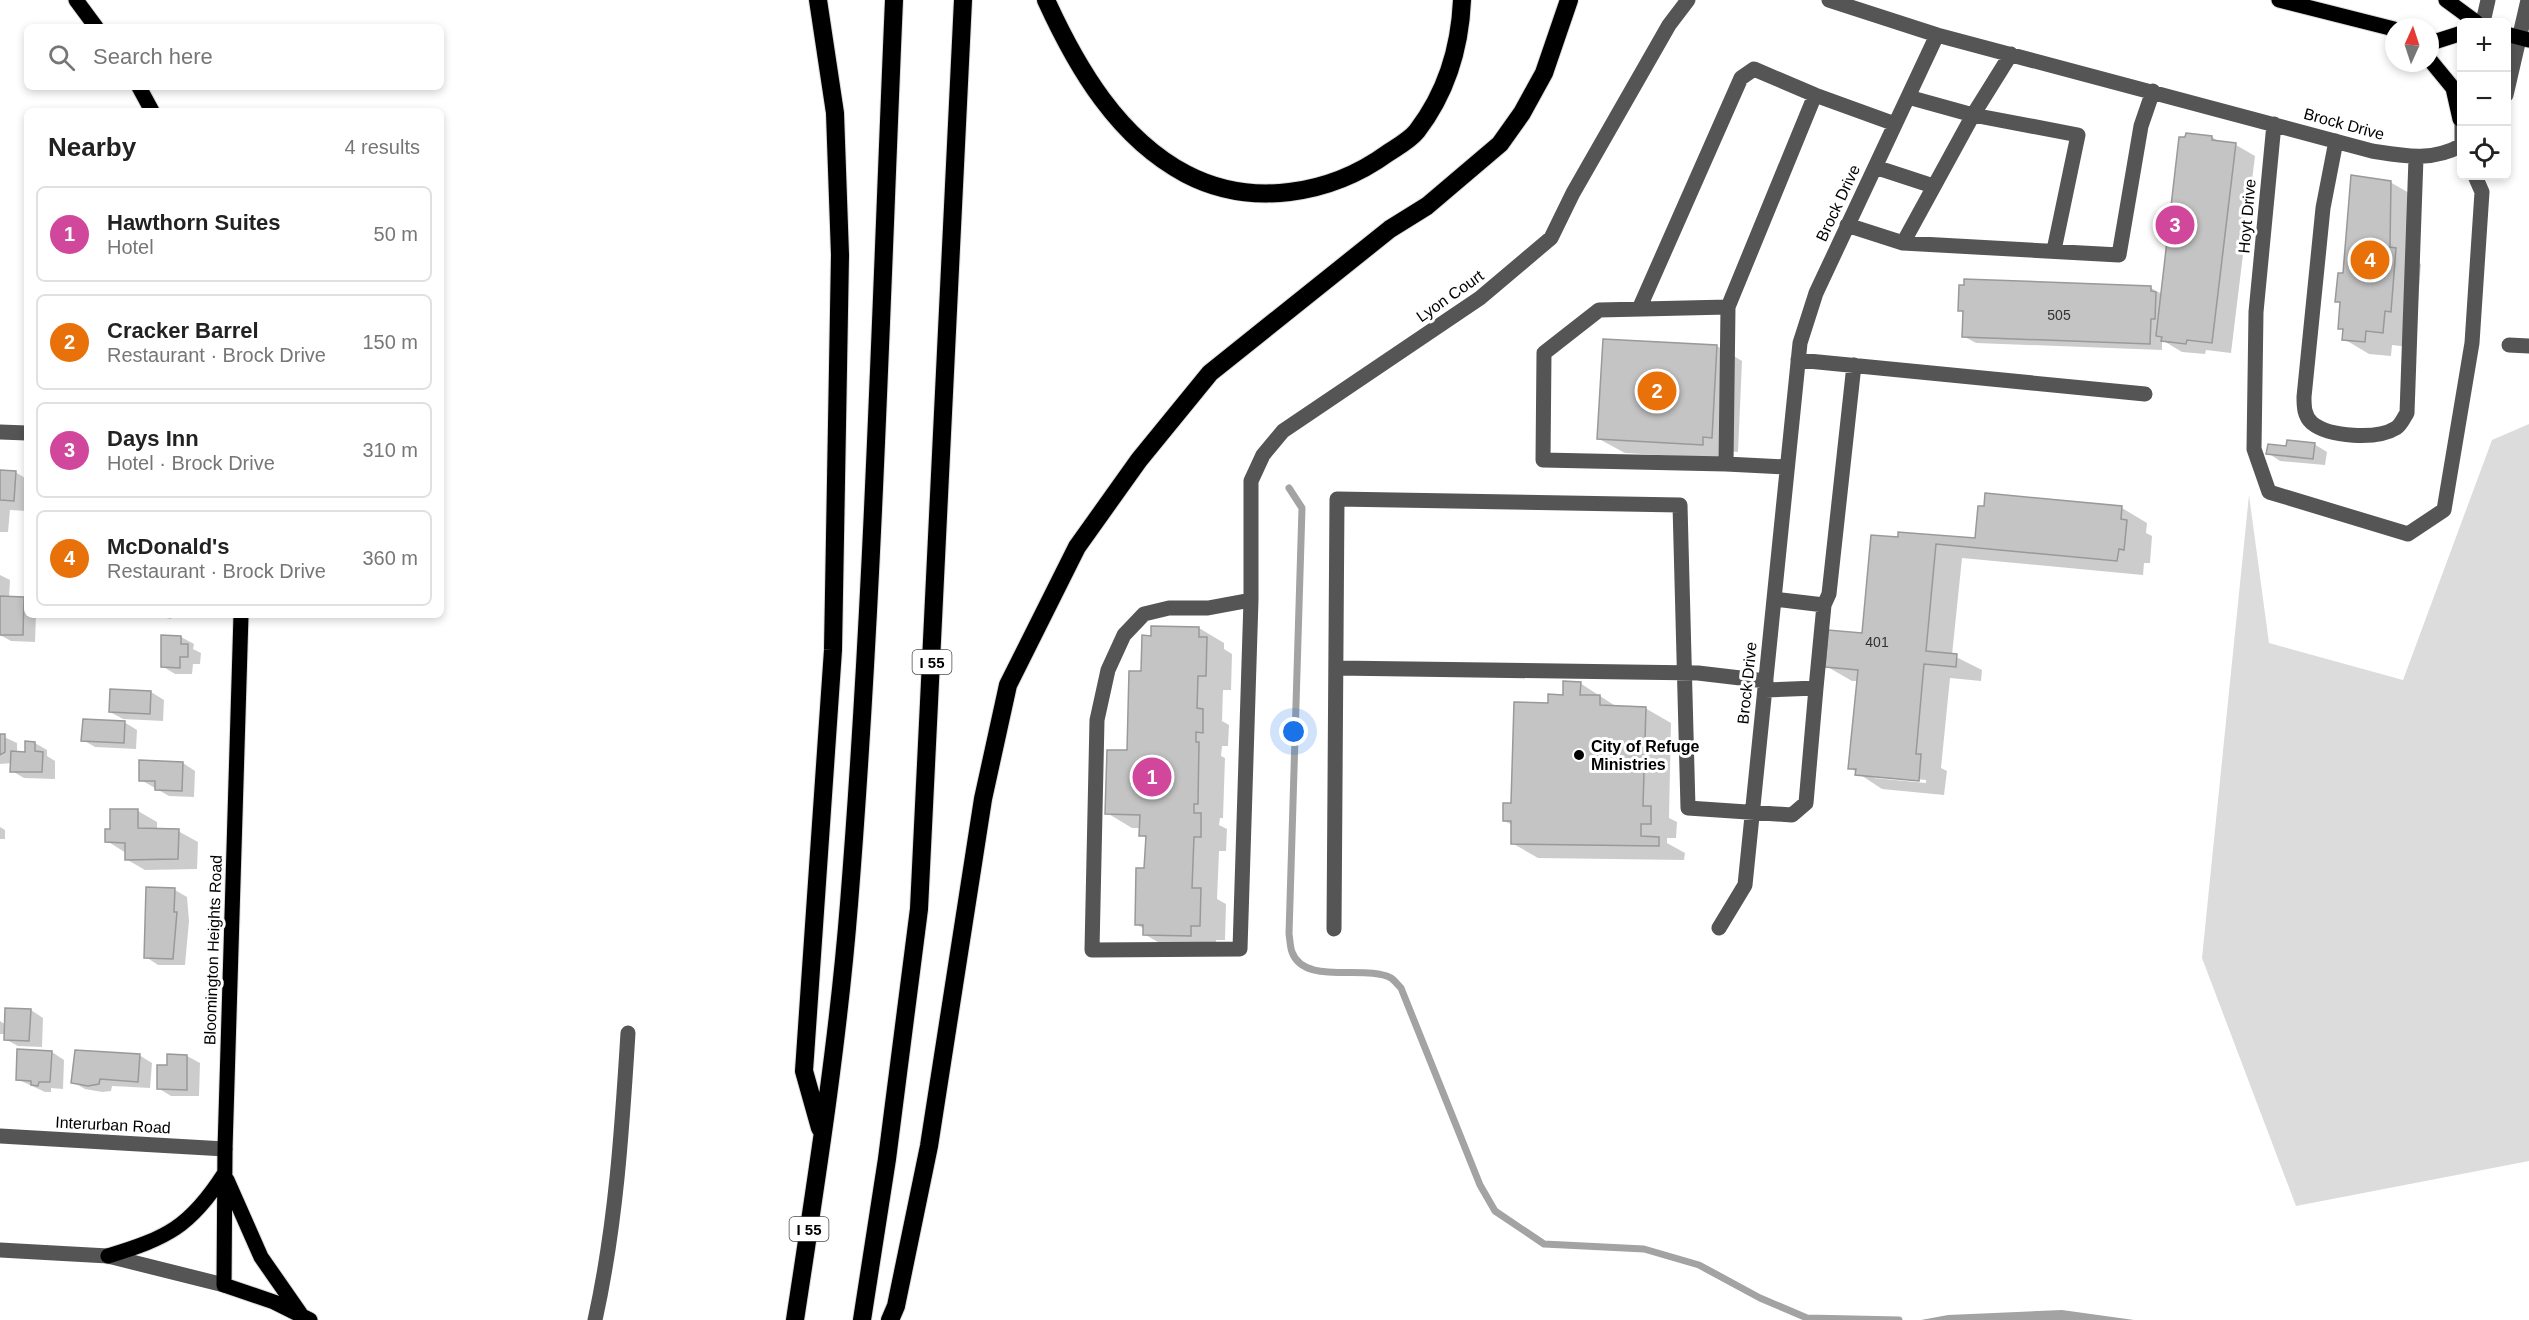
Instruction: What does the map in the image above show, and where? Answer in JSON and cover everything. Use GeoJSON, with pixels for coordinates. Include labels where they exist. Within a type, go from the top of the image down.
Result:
{"type":"FeatureCollection","features":[{"type":"Feature","properties":{"kind":"highway"},"geometry":{"type":"LineString","coordinates":[[818,0],[836,113],[840,255],[832,650],[804,1071],[822,1137]]}},
{"type":"Feature","properties":{"kind":"highway","name":"I 55"},"geometry":{"type":"LineString","coordinates":[[795,1320],[822,1137],[849,907],[864,681],[894,0]]}},
{"type":"Feature","properties":{"kind":"highway","name":"I 55"},"geometry":{"type":"LineString","coordinates":[[862,1320],[887,1159],[919,909],[963,0]]}},
{"type":"Feature","properties":{"kind":"highway"},"geometry":{"type":"LineString","coordinates":[[1046,0],[1065,43],[1101,98],[1122,125],[1155,153],[1186,174],[1232,191],[1278,195],[1323,186],[1365,170],[1416,133],[1447,81],[1461,30],[1462,0]]}},
{"type":"Feature","properties":{"kind":"highway"},"geometry":{"type":"LineString","coordinates":[[890,1320],[896,1306],[929,1146],[986,788],[1008,686],[1043,612],[1077,547],[1139,460],[1210,373],[1390,229],[1427,206],[1500,144],[1522,113],[1544,73],[1569,0]]}},
{"type":"Feature","properties":{"kind":"main road"},"geometry":{"type":"LineString","coordinates":[[76,0],[94,24]]}},
{"type":"Feature","properties":{"kind":"main road"},"geometry":{"type":"LineString","coordinates":[[2279,0],[2385,27]]}},
{"type":"Feature","properties":{"kind":"main road"},"geometry":{"type":"LineString","coordinates":[[2446,0],[2471,18]]}},
{"type":"Feature","properties":{"kind":"main road"},"geometry":{"type":"LineString","coordinates":[[2439,39],[2457,34]]}},
{"type":"Feature","properties":{"kind":"main road"},"geometry":{"type":"LineString","coordinates":[[2439,71],[2453,88],[2457,102]]}},
{"type":"Feature","properties":{"kind":"main road"},"geometry":{"type":"LineString","coordinates":[[141,90],[150,108]]}},
{"type":"Feature","properties":{"kind":"main road","name":"Bloomington Heights Road"},"geometry":{"type":"LineString","coordinates":[[224,1285],[224,1174],[241,618]]}},
{"type":"Feature","properties":{"kind":"main road"},"geometry":{"type":"LineString","coordinates":[[108,1256],[150,1243],[175,1230],[204,1205],[224,1174]]}},
{"type":"Feature","properties":{"kind":"main road"},"geometry":{"type":"LineString","coordinates":[[224,1174],[261,1257],[306,1318]]}},
{"type":"Feature","properties":{"kind":"main road"},"geometry":{"type":"LineString","coordinates":[[224,1285],[274,1302],[306,1318]]}},
{"type":"Feature","properties":{"kind":"street","name":"Lyon Court"},"geometry":{"type":"LineString","coordinates":[[1251,600],[1208,608],[1168,608],[1144,614],[1124,635],[1108,670],[1097,720],[1092,950],[1240,950],[1251,600],[1251,481],[1263,455],[1282,431],[1480,298],[1551,238],[1573,193],[1669,25],[1688,0]]}},
{"type":"Feature","properties":{"kind":"street"},"geometry":{"type":"LineString","coordinates":[[1829,0],[1937,34]]}},
{"type":"Feature","properties":{"kind":"street"},"geometry":{"type":"LineString","coordinates":[[2484,18],[2488,0]]}},
{"type":"Feature","properties":{"kind":"street"},"geometry":{"type":"LineString","coordinates":[[2511,72],[2528,0]]}},
{"type":"Feature","properties":{"kind":"street","name":"Brock Drive"},"geometry":{"type":"LineString","coordinates":[[1719,928],[1745,885],[1800,343],[1816,293],[1937,34],[2372,151],[2416,158],[2447,153],[2457,148]]}},
{"type":"Feature","properties":{"kind":"street"},"geometry":{"type":"LineString","coordinates":[[1903,243],[1973,115],[2011,54]]}},
{"type":"Feature","properties":{"kind":"street"},"geometry":{"type":"LineString","coordinates":[[1639,309],[1741,78],[1754,69],[1815,95],[1895,124]]}},
{"type":"Feature","properties":{"kind":"street"},"geometry":{"type":"LineString","coordinates":[[1847,225],[1903,243],[2119,255],[2141,126],[2153,92]]}},
{"type":"Feature","properties":{"kind":"street"},"geometry":{"type":"LineString","coordinates":[[1726,464],[1728,307],[1815,95]]}},
{"type":"Feature","properties":{"kind":"street"},"geometry":{"type":"LineString","coordinates":[[1908,97],[1973,115],[2078,135],[2054,250]]}},
{"type":"Feature","properties":{"kind":"street","name":"Hoyt Drive"},"geometry":{"type":"LineString","coordinates":[[2274,123],[2256,312],[2254,448],[2270,492],[2409,534],[2444,510],[2472,344],[2482,192],[2477,180]]}},
{"type":"Feature","properties":{"kind":"street"},"geometry":{"type":"LineString","coordinates":[[2336,141],[2323,208],[2304,397],[2305,414],[2311,422],[2334,434],[2385,434],[2399,427],[2406,413],[2416,158]]}},
{"type":"Feature","properties":{"kind":"street"},"geometry":{"type":"LineString","coordinates":[[1875,167],[1933,186]]}},
{"type":"Feature","properties":{"kind":"street"},"geometry":{"type":"LineString","coordinates":[[1728,307],[1599,310],[1544,353],[1543,460],[1726,464],[1787,468]]}},
{"type":"Feature","properties":{"kind":"street"},"geometry":{"type":"LineString","coordinates":[[2509,345],[2529,346]]}},
{"type":"Feature","properties":{"kind":"street"},"geometry":{"type":"LineString","coordinates":[[1798,360],[2145,394]]}},
{"type":"Feature","properties":{"kind":"street"},"geometry":{"type":"LineString","coordinates":[[1334,929],[1337,499],[1680,505],[1682,673],[1688,808],[1792,815],[1806,802],[1824,605],[1829,594],[1854,365]]}},
{"type":"Feature","properties":{"kind":"street"},"geometry":{"type":"LineString","coordinates":[[0,432],[24,433]]}},
{"type":"Feature","properties":{"kind":"street"},"geometry":{"type":"LineString","coordinates":[[1774,598],[1824,605]]}},
{"type":"Feature","properties":{"kind":"street"},"geometry":{"type":"LineString","coordinates":[[1336,668],[1682,673],[1765,685],[1816,688]]}},
{"type":"Feature","properties":{"kind":"street"},"geometry":{"type":"LineString","coordinates":[[595,1320],[609,1245],[621,1146],[628,1032]]}},
{"type":"Feature","properties":{"kind":"street","name":"Interurban Road"},"geometry":{"type":"LineString","coordinates":[[0,1136],[225,1149]]}},
{"type":"Feature","properties":{"kind":"street"},"geometry":{"type":"LineString","coordinates":[[0,1250],[108,1256],[224,1285]]}},
{"type":"Feature","properties":{"kind":"shaded area"},"geometry":{"type":"Polygon","coordinates":[[[2529,424],[2529,1161],[2296,1206],[2202,958],[2249,495],[2269,643],[2403,680],[2492,440],[2529,424]]]}},
{"type":"Feature","properties":{"kind":"shaded area"},"geometry":{"type":"Polygon","coordinates":[[[2062,1310],[2134,1320],[1921,1320],[1948,1315],[2062,1310]]]}},
{"type":"Feature","properties":{"kind":"building"},"geometry":{"type":"Polygon","coordinates":[[[2186,133],[2212,136],[2212,140],[2236,143],[2212,343],[2187,340],[2186,344],[2161,341],[2162,337],[2156,336],[2179,137],[2185,137],[2186,133]]]}},
{"type":"Feature","properties":{"kind":"building"},"geometry":{"type":"Polygon","coordinates":[[[2351,175],[2391,181],[2390,247],[2396,248],[2391,312],[2385,311],[2383,333],[2366,331],[2365,342],[2342,340],[2343,329],[2338,329],[2340,302],[2335,302],[2338,273],[2343,273],[2351,175]]]}},
{"type":"Feature","properties":{"kind":"building"},"geometry":{"type":"Polygon","coordinates":[[[1964,279],[2151,286],[2151,291],[2156,292],[2155,319],[2151,319],[2150,344],[1962,337],[1963,311],[1958,311],[1959,285],[1964,285],[1964,279]]]}},
{"type":"Feature","properties":{"kind":"building"},"geometry":{"type":"Polygon","coordinates":[[[1603,339],[1717,345],[1712,438],[1703,437],[1703,445],[1597,439],[1603,339]]]}},
{"type":"Feature","properties":{"kind":"building"},"geometry":{"type":"Polygon","coordinates":[[[2287,440],[2315,443],[2313,459],[2266,454],[2268,444],[2286,446],[2287,440]]]}},
{"type":"Feature","properties":{"kind":"building"},"geometry":{"type":"Polygon","coordinates":[[[0,470],[16,471],[14,501],[0,500],[0,470]]]}},
{"type":"Feature","properties":{"kind":"building"},"geometry":{"type":"Polygon","coordinates":[[[1985,493],[2122,506],[2121,519],[2127,520],[2124,550],[2119,549],[2117,561],[1936,544],[1926,651],[1957,654],[1956,667],[1924,664],[1916,754],[1921,754],[1919,781],[1855,775],[1856,769],[1848,769],[1858,670],[1825,667],[1828,630],[1862,633],[1871,535],[1898,537],[1898,532],[1975,538],[1978,506],[1984,506],[1985,493]]]}},
{"type":"Feature","properties":{"kind":"building"},"geometry":{"type":"Polygon","coordinates":[[[0,596],[24,597],[23,635],[0,635],[0,596]]]}},
{"type":"Feature","properties":{"kind":"building"},"geometry":{"type":"Polygon","coordinates":[[[1151,626],[1199,627],[1199,637],[1207,637],[1206,676],[1198,676],[1197,708],[1203,709],[1203,733],[1196,732],[1196,742],[1199,742],[1198,804],[1194,804],[1194,813],[1201,813],[1201,837],[1194,837],[1192,888],[1201,888],[1200,926],[1191,926],[1191,936],[1143,935],[1143,925],[1135,925],[1136,868],[1144,868],[1146,836],[1139,836],[1140,815],[1105,814],[1107,750],[1127,750],[1129,671],[1141,671],[1142,635],[1151,636],[1151,626]]]}},
{"type":"Feature","properties":{"kind":"building"},"geometry":{"type":"Polygon","coordinates":[[[161,635],[181,636],[181,644],[188,644],[188,657],[180,657],[180,668],[161,667],[161,635]]]}},
{"type":"Feature","properties":{"kind":"building","name":"City of Refuge Ministries"},"geometry":{"type":"Polygon","coordinates":[[[1563,681],[1581,682],[1580,695],[1600,695],[1600,705],[1646,707],[1643,806],[1651,806],[1651,824],[1641,824],[1641,836],[1659,837],[1659,846],[1511,844],[1511,821],[1503,821],[1503,803],[1511,803],[1514,702],[1548,703],[1548,694],[1563,695],[1563,681]]]}},
{"type":"Feature","properties":{"kind":"building"},"geometry":{"type":"Polygon","coordinates":[[[110,689],[151,691],[150,714],[109,712],[110,689]]]}},
{"type":"Feature","properties":{"kind":"building"},"geometry":{"type":"Polygon","coordinates":[[[83,719],[125,721],[124,743],[81,741],[83,719]]]}},
{"type":"Feature","properties":{"kind":"building"},"geometry":{"type":"Polygon","coordinates":[[[0,734],[5,734],[5,752],[0,755],[0,734]]]}},
{"type":"Feature","properties":{"kind":"building"},"geometry":{"type":"Polygon","coordinates":[[[25,741],[35,742],[35,751],[43,752],[42,772],[10,772],[11,751],[25,752],[25,741]]]}},
{"type":"Feature","properties":{"kind":"building"},"geometry":{"type":"Polygon","coordinates":[[[139,760],[183,762],[182,791],[155,790],[155,781],[139,781],[139,760]]]}},
{"type":"Feature","properties":{"kind":"building"},"geometry":{"type":"Polygon","coordinates":[[[110,809],[138,809],[138,828],[179,829],[178,859],[125,860],[125,843],[105,842],[105,829],[110,829],[110,809]]]}},
{"type":"Feature","properties":{"kind":"building"},"geometry":{"type":"Polygon","coordinates":[[[146,887],[175,888],[174,912],[177,912],[173,959],[144,958],[146,887]]]}},
{"type":"Feature","properties":{"kind":"building"},"geometry":{"type":"Polygon","coordinates":[[[5,1008],[31,1009],[29,1041],[4,1040],[5,1008]]]}},
{"type":"Feature","properties":{"kind":"building"},"geometry":{"type":"Polygon","coordinates":[[[17,1049],[52,1051],[50,1082],[39,1082],[38,1086],[31,1085],[31,1081],[16,1080],[17,1049]]]}},
{"type":"Feature","properties":{"kind":"building"},"geometry":{"type":"Polygon","coordinates":[[[75,1050],[140,1054],[138,1082],[100,1079],[99,1084],[88,1086],[71,1083],[75,1050]]]}},
{"type":"Feature","properties":{"kind":"building"},"geometry":{"type":"Polygon","coordinates":[[[167,1054],[187,1055],[187,1090],[157,1089],[157,1065],[167,1065],[167,1054]]]}},
{"type":"Feature","properties":{"kind":"waterway"},"geometry":{"type":"LineString","coordinates":[[1289,488],[1302,508],[1289,934],[1292,952],[1299,962],[1309,968],[1322,971],[1380,974],[1391,978],[1401,988],[1480,1185],[1495,1211],[1544,1244],[1644,1249],[1699,1265],[1760,1298],[1807,1318],[1899,1320]]}},
{"type":"Feature","properties":{"kind":"place","name":"Days Inn"},"geometry":{"type":"Point","coordinates":[2175,225]}},
{"type":"Feature","properties":{"kind":"place","name":"McDonald's"},"geometry":{"type":"Point","coordinates":[2370,260]}},
{"type":"Feature","properties":{"kind":"place","name":"Cracker Barrel"},"geometry":{"type":"Point","coordinates":[1657,391]}},
{"type":"Feature","properties":{"kind":"place","name":"City of Refuge Ministries"},"geometry":{"type":"Point","coordinates":[1579,755]}},
{"type":"Feature","properties":{"kind":"place","name":"Hawthorn Suites"},"geometry":{"type":"Point","coordinates":[1152,777]}}]}
